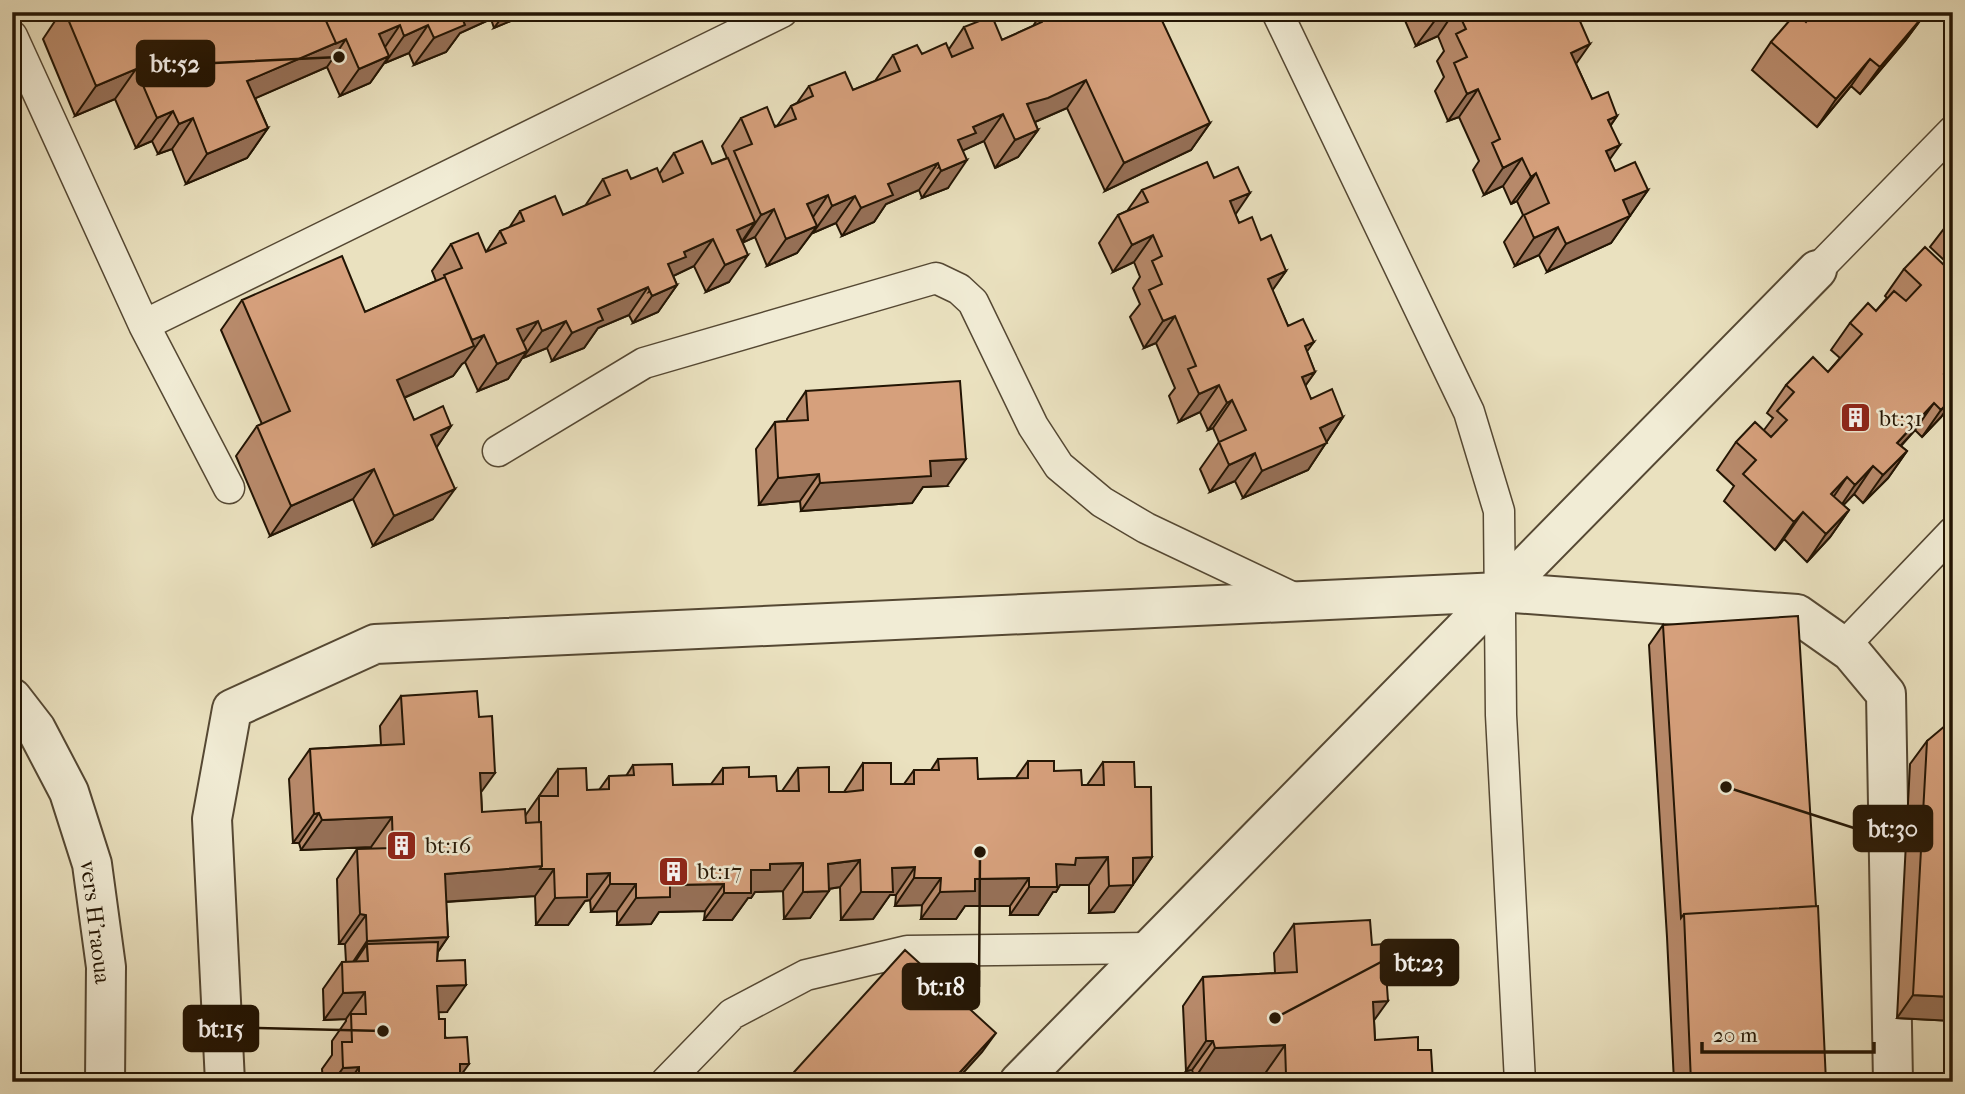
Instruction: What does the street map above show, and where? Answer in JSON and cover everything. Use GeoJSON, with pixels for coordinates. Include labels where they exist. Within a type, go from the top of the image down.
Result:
{"type":"FeatureCollection","features":[{"type":"Feature","properties":{"kind":"street"},"geometry":{"type":"LineString","coordinates":[[1019,1082],[1817,270]]}},
{"type":"Feature","properties":{"kind":"street"},"geometry":{"type":"LineString","coordinates":[[225,1082],[212,819],[232,709],[375,644],[1500,592],[1797,614],[1851,652],[1886,694],[1893,1082]]}},
{"type":"Feature","properties":{"kind":"street","name":"vers H'raoua"},"geometry":{"type":"LineString","coordinates":[[12,698],[36,729],[69,792],[92,864],[106,967],[104,1082]]}},
{"type":"Feature","properties":{"kind":"lane"},"geometry":{"type":"LineString","coordinates":[[144,325],[782,12]]}},
{"type":"Feature","properties":{"kind":"lane"},"geometry":{"type":"LineString","coordinates":[[1277,12],[1469,412],[1499,511],[1501,715],[1520,1082]]}},
{"type":"Feature","properties":{"kind":"lane"},"geometry":{"type":"LineString","coordinates":[[12,36],[144,325],[229,488]]}},
{"type":"Feature","properties":{"kind":"lane"},"geometry":{"type":"LineString","coordinates":[[1817,270],[1953,131]]}},
{"type":"Feature","properties":{"kind":"lane"},"geometry":{"type":"LineString","coordinates":[[498,451],[644,363],[936,278],[959,289],[973,302],[1033,426],[1059,466],[1102,502],[1146,528],[1300,601]]}},
{"type":"Feature","properties":{"kind":"lane"},"geometry":{"type":"LineString","coordinates":[[1843,647],[1953,532]]}},
{"type":"Feature","properties":{"kind":"lane"},"geometry":{"type":"LineString","coordinates":[[666,1082],[732,1014],[806,975],[907,951],[1150,947]]}},
{"type":"Feature","properties":{"kind":"building"},"geometry":{"type":"Polygon","coordinates":[[[65,12],[322,12],[336,43],[247,81],[268,128],[207,154],[193,118],[179,124],[173,111],[157,118],[136,69],[96,86],[65,12]]]}},
{"type":"Feature","properties":{"kind":"building"},"geometry":{"type":"Polygon","coordinates":[[[322,12],[462,12],[460,13],[465,25],[434,38],[428,25],[404,36],[400,25],[379,34],[389,56],[359,69],[346,39],[335,44],[322,12]]]}},
{"type":"Feature","properties":{"kind":"building"},"geometry":{"type":"Polygon","coordinates":[[[1158,12],[1210,123],[1124,163],[1086,80],[1048,98],[1027,104],[1038,130],[1015,140],[1003,114],[973,127],[976,133],[958,140],[967,160],[941,171],[938,163],[888,184],[893,195],[861,208],[855,196],[832,206],[828,195],[807,204],[817,226],[786,239],[774,209],[761,215],[734,151],[752,144],[741,118],[767,107],[775,127],[796,119],[791,106],[813,96],[809,86],[845,72],[853,90],[900,71],[893,55],[917,45],[922,54],[946,43],[952,57],[973,48],[964,27],[992,16],[1002,40],[1042,22],[1041,14],[1158,12]]]}},
{"type":"Feature","properties":{"kind":"building"},"geometry":{"type":"Polygon","coordinates":[[[1433,12],[1450,12],[1436,19],[1433,12]]]}},
{"type":"Feature","properties":{"kind":"building"},"geometry":{"type":"Polygon","coordinates":[[[1458,12],[1576,12],[1590,44],[1571,53],[1592,99],[1608,92],[1617,116],[1608,120],[1620,145],[1606,151],[1615,171],[1635,162],[1648,190],[1623,200],[1630,216],[1566,244],[1558,227],[1534,238],[1524,215],[1549,203],[1536,173],[1531,177],[1522,158],[1503,168],[1492,143],[1500,139],[1478,89],[1467,94],[1454,63],[1467,57],[1456,34],[1466,29],[1458,12]]]}},
{"type":"Feature","properties":{"kind":"building"},"geometry":{"type":"Polygon","coordinates":[[[1814,12],[1925,14],[1880,67],[1870,59],[1836,99],[1771,42],[1796,13],[1806,22],[1814,12]]]}},
{"type":"Feature","properties":{"kind":"building"},"geometry":{"type":"Polygon","coordinates":[[[702,141],[712,164],[728,158],[755,222],[737,230],[748,255],[725,265],[713,239],[684,252],[686,257],[668,264],[677,285],[652,296],[648,287],[598,309],[603,320],[572,333],[566,321],[542,331],[538,321],[517,329],[527,351],[497,364],[484,335],[472,340],[444,275],[462,268],[451,244],[478,233],[486,252],[506,243],[500,231],[524,221],[520,211],[555,196],[563,215],[610,195],[603,179],[627,170],[631,179],[657,168],[663,182],[683,173],[674,153],[702,141]]]}},
{"type":"Feature","properties":{"kind":"building"},"geometry":{"type":"Polygon","coordinates":[[[1207,162],[1214,178],[1238,167],[1250,193],[1230,201],[1239,223],[1252,217],[1261,240],[1271,235],[1286,271],[1268,279],[1288,326],[1303,319],[1314,342],[1305,346],[1315,372],[1302,377],[1311,399],[1332,389],[1343,417],[1320,428],[1327,443],[1262,471],[1255,453],[1229,465],[1219,442],[1246,430],[1232,400],[1227,403],[1219,385],[1199,394],[1188,369],[1196,366],[1175,316],[1163,321],[1149,290],[1162,284],[1152,261],[1162,256],[1153,235],[1132,245],[1118,215],[1148,202],[1142,190],[1207,162]]]}},
{"type":"Feature","properties":{"kind":"building","name":"bt:31"},"geometry":{"type":"Polygon","coordinates":[[[1925,247],[1944,265],[1953,255],[1953,365],[1944,374],[1953,382],[1953,397],[1941,410],[1934,403],[1897,443],[1907,451],[1883,475],[1873,466],[1855,485],[1847,477],[1831,494],[1849,510],[1826,534],[1803,512],[1794,522],[1743,474],[1756,460],[1736,442],[1755,422],[1771,437],[1787,420],[1777,411],[1794,392],[1786,385],[1813,357],[1828,372],[1862,334],[1850,323],[1868,303],[1876,311],[1894,291],[1906,301],[1921,285],[1904,269],[1925,247]]]}},
{"type":"Feature","properties":{"kind":"building"},"geometry":{"type":"Polygon","coordinates":[[[342,256],[365,312],[445,277],[474,346],[397,380],[414,420],[443,406],[451,426],[431,435],[455,489],[394,516],[374,469],[291,506],[257,426],[290,411],[242,300],[342,256]]]}},
{"type":"Feature","properties":{"kind":"building"},"geometry":{"type":"Polygon","coordinates":[[[960,381],[966,459],[930,461],[931,476],[820,483],[819,474],[778,478],[775,422],[808,420],[806,391],[960,381]]]}},
{"type":"Feature","properties":{"kind":"building"},"geometry":{"type":"Polygon","coordinates":[[[1798,616],[1816,906],[1684,914],[1681,918],[1663,625],[1798,616]]]}},
{"type":"Feature","properties":{"kind":"building","name":"bt:16"},"geometry":{"type":"Polygon","coordinates":[[[477,691],[479,717],[492,716],[495,773],[480,773],[482,812],[525,809],[526,823],[541,822],[542,866],[445,874],[448,937],[367,941],[366,915],[360,914],[357,849],[393,848],[392,817],[322,820],[319,813],[314,814],[310,749],[404,744],[401,696],[477,691]]]}},
{"type":"Feature","properties":{"kind":"building"},"geometry":{"type":"Polygon","coordinates":[[[1946,725],[1953,726],[1953,997],[1913,995],[1927,741],[1946,725]]]}},
{"type":"Feature","properties":{"kind":"building"},"geometry":{"type":"Polygon","coordinates":[[[977,758],[978,779],[1028,778],[1028,761],[1054,761],[1054,771],[1081,770],[1082,785],[1104,785],[1103,762],[1134,762],[1135,787],[1151,787],[1152,857],[1133,858],[1133,885],[1109,886],[1108,857],[1076,858],[1075,865],[1056,864],[1057,887],[1029,887],[1029,878],[975,879],[975,891],[940,892],[941,878],[914,878],[915,867],[892,868],[893,892],[861,892],[860,860],[828,864],[829,891],[803,892],[803,863],[770,864],[770,870],[751,870],[751,893],[724,893],[724,884],[670,885],[670,897],[636,898],[636,884],[610,884],[610,873],[587,874],[587,897],[555,898],[554,869],[540,869],[539,796],[558,796],[558,769],[586,768],[587,790],[609,789],[609,776],[634,775],[633,765],[672,764],[673,785],[723,784],[723,768],[749,767],[749,777],[776,776],[777,791],[799,791],[798,768],[829,767],[829,792],[846,792],[863,790],[863,763],[891,763],[891,784],[914,784],[914,770],[939,770],[938,759],[977,758]]]}},
{"type":"Feature","properties":{"kind":"building"},"geometry":{"type":"Polygon","coordinates":[[[1818,906],[1826,1082],[1691,1082],[1684,914],[1818,906]]]}},
{"type":"Feature","properties":{"kind":"building"},"geometry":{"type":"Polygon","coordinates":[[[1370,920],[1372,945],[1384,944],[1388,1001],[1373,1002],[1375,1040],[1418,1037],[1418,1050],[1431,1050],[1433,1082],[1251,1082],[1250,1077],[1286,1075],[1285,1045],[1215,1048],[1213,1041],[1206,1041],[1203,977],[1297,972],[1294,924],[1370,920]]]}},
{"type":"Feature","properties":{"kind":"building"},"geometry":{"type":"Polygon","coordinates":[[[438,942],[437,961],[465,960],[466,985],[437,986],[439,1019],[445,1019],[445,1038],[467,1037],[469,1064],[460,1064],[460,1082],[359,1082],[359,1067],[343,1068],[342,1042],[352,1042],[351,1014],[366,1014],[365,992],[343,993],[342,962],[368,961],[367,944],[438,942]]]}},
{"type":"Feature","properties":{"kind":"building"},"geometry":{"type":"Polygon","coordinates":[[[905,950],[996,1033],[951,1082],[785,1082],[905,950]]]}},
{"type":"Feature","properties":{"kind":"place","name":"bt:52"},"geometry":{"type":"Point","coordinates":[339,57]}},
{"type":"Feature","properties":{"kind":"place","name":"bt:31"},"geometry":{"type":"Point","coordinates":[1856,418]}},
{"type":"Feature","properties":{"kind":"place","name":"bt:30"},"geometry":{"type":"Point","coordinates":[1726,787]}},
{"type":"Feature","properties":{"kind":"place","name":"bt:16"},"geometry":{"type":"Point","coordinates":[402,845]}},
{"type":"Feature","properties":{"kind":"place","name":"bt:18"},"geometry":{"type":"Point","coordinates":[980,852]}},
{"type":"Feature","properties":{"kind":"place","name":"bt:17"},"geometry":{"type":"Point","coordinates":[674,871]}},
{"type":"Feature","properties":{"kind":"place","name":"bt:23"},"geometry":{"type":"Point","coordinates":[1275,1018]}},
{"type":"Feature","properties":{"kind":"place","name":"bt:15"},"geometry":{"type":"Point","coordinates":[383,1031]}}]}
